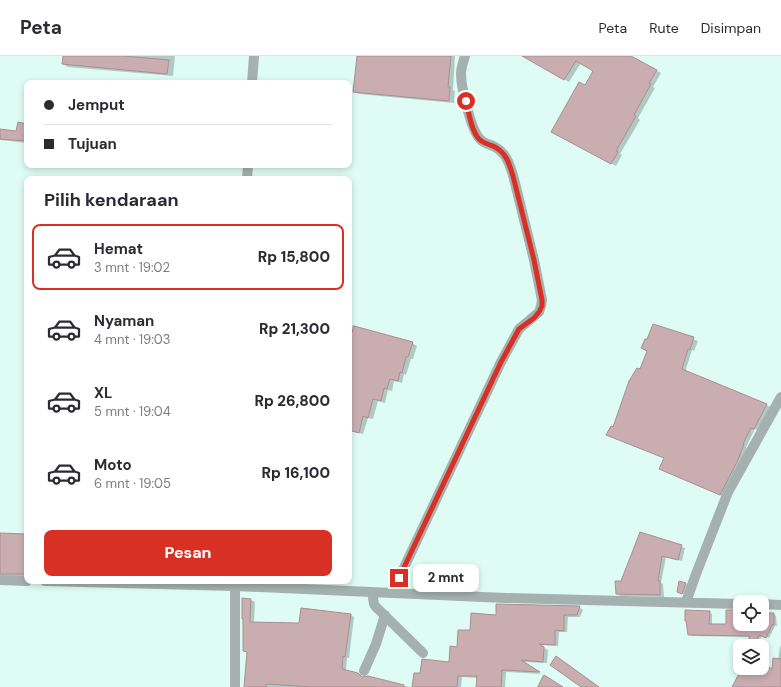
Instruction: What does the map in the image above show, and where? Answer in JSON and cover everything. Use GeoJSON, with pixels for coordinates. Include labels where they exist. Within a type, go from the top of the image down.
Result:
{"type":"FeatureCollection","features":[{"type":"Feature","properties":{"kind":"street"},"geometry":{"type":"LineString","coordinates":[[252,80],[254,56]]}},
{"type":"Feature","properties":{"kind":"street"},"geometry":{"type":"LineString","coordinates":[[392,593],[501,362],[519,329],[534,318],[542,306],[534,260],[509,163],[506,156],[501,151],[481,140],[473,127],[461,75],[461,68],[465,56]]}},
{"type":"Feature","properties":{"kind":"street"},"geometry":{"type":"LineString","coordinates":[[686,602],[728,492],[781,397]]}},
{"type":"Feature","properties":{"kind":"street"},"geometry":{"type":"LineString","coordinates":[[0,580],[24,581]]}},
{"type":"Feature","properties":{"kind":"street"},"geometry":{"type":"LineString","coordinates":[[235,584],[235,687]]}},
{"type":"Feature","properties":{"kind":"street"},"geometry":{"type":"LineString","coordinates":[[250,584],[372,592],[505,598],[733,604]]}},
{"type":"Feature","properties":{"kind":"street"},"geometry":{"type":"LineString","coordinates":[[372,592],[374,604],[423,653]]}},
{"type":"Feature","properties":{"kind":"street"},"geometry":{"type":"LineString","coordinates":[[769,604],[781,605]]}},
{"type":"Feature","properties":{"kind":"street"},"geometry":{"type":"LineString","coordinates":[[364,671],[376,644],[384,615]]}},
{"type":"Feature","properties":{"kind":"building"},"geometry":{"type":"Polygon","coordinates":[[[63,56],[123,56],[169,60],[167,74],[62,64],[63,56]]]}},
{"type":"Feature","properties":{"kind":"building"},"geometry":{"type":"Polygon","coordinates":[[[357,56],[451,56],[448,87],[450,87],[449,101],[353,92],[357,56]]]}},
{"type":"Feature","properties":{"kind":"building"},"geometry":{"type":"Polygon","coordinates":[[[522,56],[631,56],[657,70],[649,83],[651,84],[634,115],[636,116],[616,151],[618,152],[611,164],[551,132],[579,82],[585,85],[593,71],[576,61],[564,80],[522,56]]]}},
{"type":"Feature","properties":{"kind":"building"},"geometry":{"type":"Polygon","coordinates":[[[18,122],[24,123],[24,141],[0,139],[0,129],[16,131],[18,122]]]}},
{"type":"Feature","properties":{"kind":"building"},"geometry":{"type":"Polygon","coordinates":[[[653,324],[694,337],[690,350],[688,349],[682,369],[767,404],[754,429],[751,428],[743,444],[738,460],[720,495],[659,469],[664,458],[606,435],[611,426],[613,427],[629,381],[637,368],[640,369],[647,351],[641,348],[645,339],[647,339],[653,324]]]}},
{"type":"Feature","properties":{"kind":"building"},"geometry":{"type":"Polygon","coordinates":[[[354,326],[413,342],[408,357],[406,357],[402,373],[400,372],[398,381],[390,379],[387,389],[384,388],[381,401],[373,399],[368,418],[363,416],[359,433],[352,431],[352,332],[354,326]]]}},
{"type":"Feature","properties":{"kind":"building"},"geometry":{"type":"Polygon","coordinates":[[[640,532],[682,545],[678,560],[662,556],[658,581],[660,581],[660,595],[616,594],[615,581],[621,581],[640,532]]]}},
{"type":"Feature","properties":{"kind":"building"},"geometry":{"type":"Polygon","coordinates":[[[0,533],[24,534],[24,574],[0,574],[0,533]]]}},
{"type":"Feature","properties":{"kind":"building"},"geometry":{"type":"Polygon","coordinates":[[[679,581],[686,583],[682,594],[677,592],[679,581]]]}},
{"type":"Feature","properties":{"kind":"building"},"geometry":{"type":"Polygon","coordinates":[[[242,598],[251,599],[250,622],[299,623],[301,608],[351,614],[342,669],[358,673],[362,677],[368,676],[404,685],[404,687],[313,687],[266,684],[266,687],[244,687],[247,652],[243,651],[242,598]]]}},
{"type":"Feature","properties":{"kind":"building"},"geometry":{"type":"Polygon","coordinates":[[[496,604],[580,606],[577,615],[564,615],[564,631],[555,630],[555,645],[539,644],[544,647],[543,662],[521,660],[540,672],[502,670],[501,687],[476,687],[477,676],[458,676],[457,687],[412,687],[414,673],[420,673],[422,659],[449,662],[450,646],[457,647],[458,630],[470,630],[471,613],[496,615],[496,604]]]}},
{"type":"Feature","properties":{"kind":"building"},"geometry":{"type":"Polygon","coordinates":[[[685,610],[710,611],[709,624],[726,624],[726,610],[733,610],[733,631],[769,631],[769,613],[774,613],[774,625],[772,625],[766,638],[759,635],[757,639],[748,639],[750,636],[688,635],[685,621],[685,610]]]}},
{"type":"Feature","properties":{"kind":"building"},"geometry":{"type":"Polygon","coordinates":[[[556,656],[599,687],[581,687],[550,665],[556,656]]]}},
{"type":"Feature","properties":{"kind":"building"},"geometry":{"type":"Polygon","coordinates":[[[773,658],[781,659],[781,687],[732,687],[738,675],[769,675],[769,667],[772,669],[773,658]]]}},
{"type":"Feature","properties":{"kind":"building"},"geometry":{"type":"Polygon","coordinates":[[[544,675],[563,687],[538,687],[544,675]]]}},
{"type":"Feature","properties":{"kind":"route"},"geometry":{"type":"LineString","coordinates":[[399,578],[501,362],[519,329],[534,318],[542,306],[534,260],[509,163],[506,156],[501,151],[478,137],[473,127],[466,101]]}}]}
